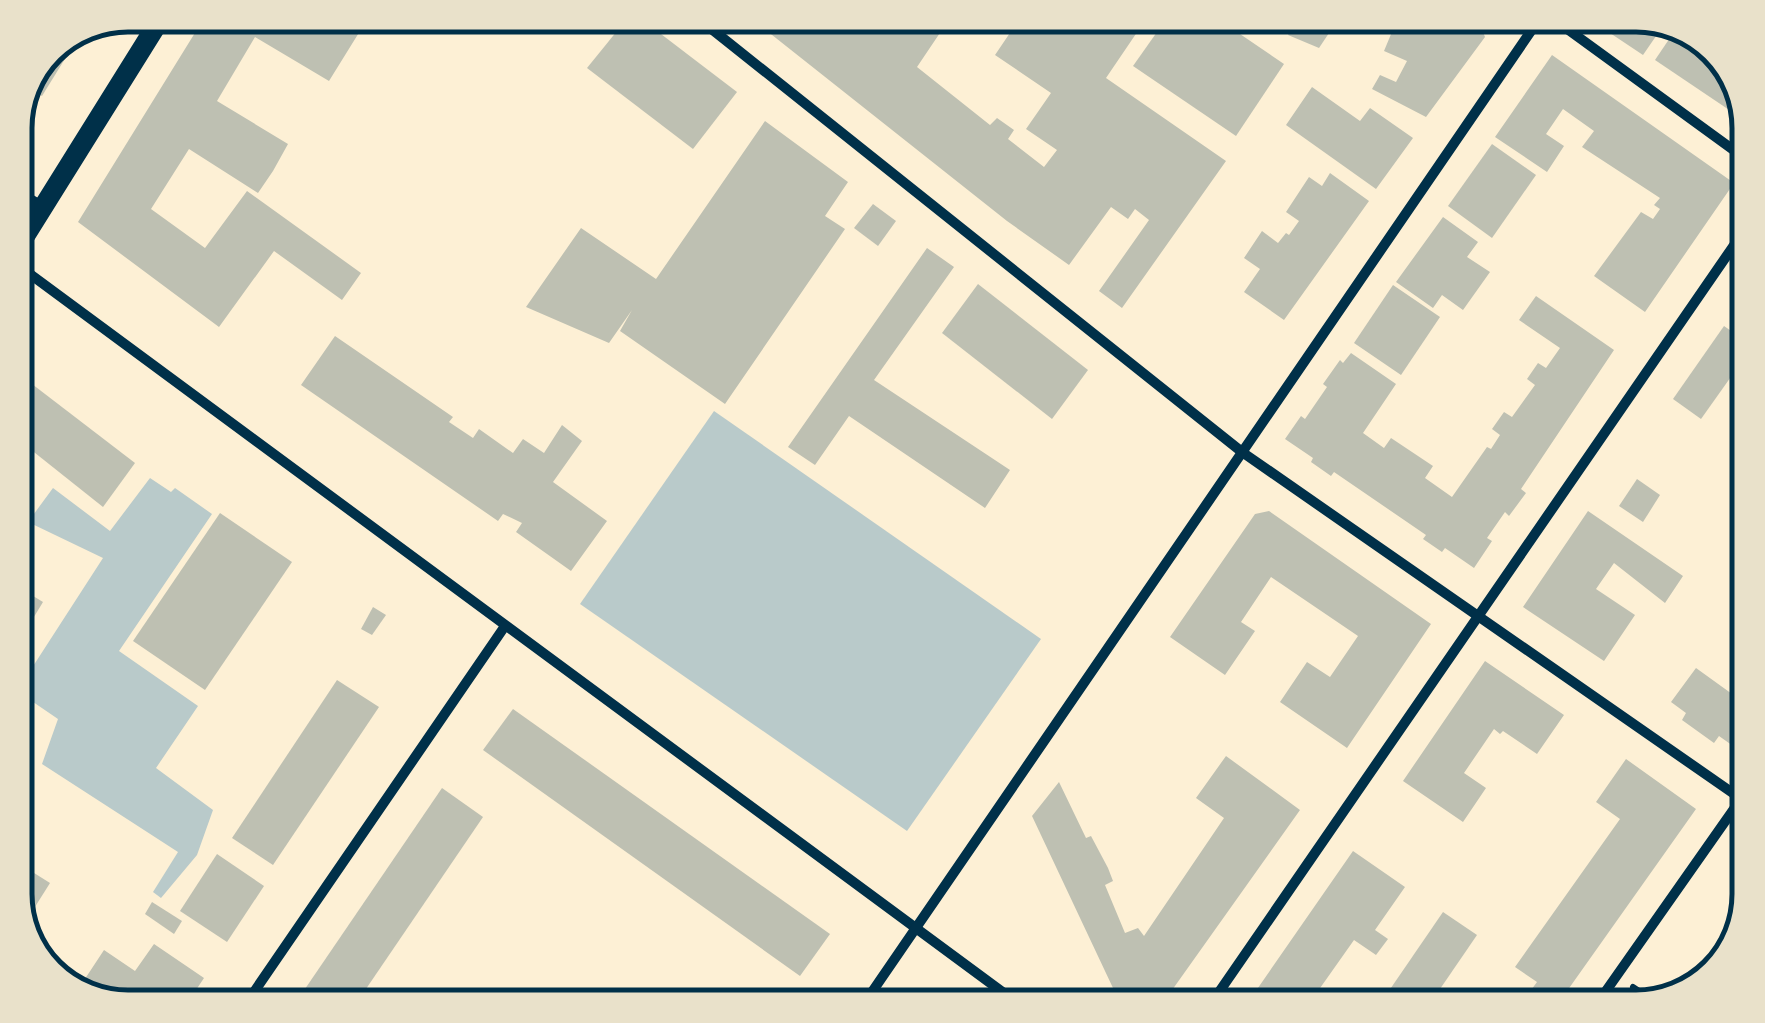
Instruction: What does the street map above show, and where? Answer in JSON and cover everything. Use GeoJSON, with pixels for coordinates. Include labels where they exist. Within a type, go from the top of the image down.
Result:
{"type":"FeatureCollection","features":[{"type":"Feature","properties":{"kind":"main road"},"geometry":{"type":"LineString","coordinates":[[33,223],[151,32]]}},
{"type":"Feature","properties":{"kind":"street"},"geometry":{"type":"LineString","coordinates":[[715,32],[1242,452],[1732,792]]}},
{"type":"Feature","properties":{"kind":"street"},"geometry":{"type":"LineString","coordinates":[[873,990],[1533,32]]}},
{"type":"Feature","properties":{"kind":"street"},"geometry":{"type":"LineString","coordinates":[[1569,32],[1732,149]]}},
{"type":"Feature","properties":{"kind":"street"},"geometry":{"type":"LineString","coordinates":[[33,201],[43,207]]}},
{"type":"Feature","properties":{"kind":"street"},"geometry":{"type":"LineString","coordinates":[[1220,990],[1732,248]]}},
{"type":"Feature","properties":{"kind":"street"},"geometry":{"type":"LineString","coordinates":[[33,275],[999,990]]}},
{"type":"Feature","properties":{"kind":"street"},"geometry":{"type":"LineString","coordinates":[[255,990],[505,626]]}},
{"type":"Feature","properties":{"kind":"street"},"geometry":{"type":"LineString","coordinates":[[1607,990],[1732,821]]}},
{"type":"Feature","properties":{"kind":"shaded area"},"geometry":{"type":"Polygon","coordinates":[[[714,411],[1041,639],[907,831],[580,604],[714,411]]]}},
{"type":"Feature","properties":{"kind":"shaded area"},"geometry":{"type":"Polygon","coordinates":[[[150,478],[171,492],[175,488],[212,514],[119,651],[198,706],[156,768],[213,810],[197,855],[161,898],[153,892],[178,852],[42,764],[58,719],[33,702],[33,666],[103,558],[33,524],[33,515],[53,488],[110,531],[150,478]]]}},
{"type":"Feature","properties":{"kind":"building"},"geometry":{"type":"Polygon","coordinates":[[[195,32],[359,32],[329,81],[255,37],[217,101],[288,144],[273,171],[258,193],[189,149],[151,209],[205,248],[247,191],[361,273],[342,300],[274,251],[219,327],[78,222],[195,32]]]}},
{"type":"Feature","properties":{"kind":"building"},"geometry":{"type":"Polygon","coordinates":[[[616,32],[658,32],[737,92],[693,149],[587,68],[616,32]]]}},
{"type":"Feature","properties":{"kind":"building"},"geometry":{"type":"Polygon","coordinates":[[[768,32],[941,32],[917,67],[990,125],[997,118],[1014,130],[1008,139],[1044,167],[1057,150],[1026,129],[1051,93],[995,55],[1011,32],[1137,32],[1106,78],[1226,161],[1122,308],[1099,291],[1149,220],[1135,209],[1128,219],[1111,207],[1069,265],[1007,221],[768,32]]]}},
{"type":"Feature","properties":{"kind":"building"},"geometry":{"type":"Polygon","coordinates":[[[1157,32],[1237,32],[1284,64],[1236,136],[1133,66],[1157,32]]]}},
{"type":"Feature","properties":{"kind":"building"},"geometry":{"type":"Polygon","coordinates":[[[1290,32],[1330,32],[1319,48],[1288,35],[1290,32]]]}},
{"type":"Feature","properties":{"kind":"building"},"geometry":{"type":"Polygon","coordinates":[[[1392,32],[1483,32],[1485,37],[1426,117],[1372,89],[1380,75],[1396,82],[1407,61],[1384,51],[1392,32]]]}},
{"type":"Feature","properties":{"kind":"building"},"geometry":{"type":"Polygon","coordinates":[[[1608,32],[1657,35],[1643,55],[1608,32]]]}},
{"type":"Feature","properties":{"kind":"building"},"geometry":{"type":"Polygon","coordinates":[[[1669,39],[1685,45],[1720,80],[1730,111],[1655,60],[1669,39]]]}},
{"type":"Feature","properties":{"kind":"building"},"geometry":{"type":"Polygon","coordinates":[[[68,54],[42,96],[42,86],[68,54]]]}},
{"type":"Feature","properties":{"kind":"building"},"geometry":{"type":"Polygon","coordinates":[[[1552,55],[1732,182],[1732,186],[1645,312],[1594,276],[1641,212],[1653,219],[1660,209],[1654,205],[1660,198],[1582,147],[1594,131],[1563,109],[1546,134],[1564,146],[1547,172],[1495,137],[1552,55]]]}},
{"type":"Feature","properties":{"kind":"building"},"geometry":{"type":"Polygon","coordinates":[[[1312,87],[1360,121],[1370,108],[1413,138],[1376,189],[1286,125],[1312,87]]]}},
{"type":"Feature","properties":{"kind":"building"},"geometry":{"type":"Polygon","coordinates":[[[765,121],[848,182],[825,216],[845,229],[725,404],[620,331],[632,310],[609,343],[526,307],[581,228],[656,279],[765,121]]]}},
{"type":"Feature","properties":{"kind":"building"},"geometry":{"type":"Polygon","coordinates":[[[1492,144],[1536,175],[1492,238],[1448,206],[1492,144]]]}},
{"type":"Feature","properties":{"kind":"building"},"geometry":{"type":"Polygon","coordinates":[[[1330,173],[1369,201],[1284,320],[1244,292],[1260,269],[1244,258],[1262,231],[1278,243],[1286,233],[1289,235],[1299,221],[1286,212],[1309,177],[1322,186],[1330,173]]]}},
{"type":"Feature","properties":{"kind":"building"},"geometry":{"type":"Polygon","coordinates":[[[873,204],[896,221],[878,246],[854,228],[873,204]]]}},
{"type":"Feature","properties":{"kind":"building"},"geometry":{"type":"Polygon","coordinates":[[[1443,217],[1478,242],[1467,257],[1490,272],[1463,310],[1442,295],[1433,308],[1396,282],[1443,217]]]}},
{"type":"Feature","properties":{"kind":"building"},"geometry":{"type":"Polygon","coordinates":[[[927,248],[954,267],[874,380],[1010,470],[985,508],[849,416],[815,465],[788,447],[927,248]]]}},
{"type":"Feature","properties":{"kind":"building"},"geometry":{"type":"Polygon","coordinates":[[[978,284],[1088,370],[1052,419],[942,333],[978,284]]]}},
{"type":"Feature","properties":{"kind":"building"},"geometry":{"type":"Polygon","coordinates":[[[1393,285],[1440,317],[1401,375],[1354,343],[1393,285]]]}},
{"type":"Feature","properties":{"kind":"building"},"geometry":{"type":"Polygon","coordinates":[[[1536,296],[1614,350],[1521,489],[1526,493],[1509,516],[1505,512],[1487,538],[1492,541],[1474,568],[1445,548],[1442,552],[1423,539],[1426,535],[1334,472],[1331,476],[1285,439],[1301,416],[1305,419],[1340,360],[1343,363],[1351,353],[1396,384],[1363,433],[1384,448],[1391,438],[1433,466],[1425,478],[1452,497],[1500,435],[1492,429],[1504,412],[1512,417],[1535,385],[1527,379],[1538,363],[1546,368],[1560,348],[1519,320],[1536,296]]]}},
{"type":"Feature","properties":{"kind":"building"},"geometry":{"type":"Polygon","coordinates":[[[1724,326],[1732,332],[1732,375],[1701,419],[1673,399],[1724,326]]]}},
{"type":"Feature","properties":{"kind":"building"},"geometry":{"type":"Polygon","coordinates":[[[335,336],[453,417],[449,422],[473,438],[479,429],[513,453],[523,439],[544,453],[562,425],[582,441],[553,482],[607,521],[571,571],[516,532],[522,523],[503,514],[498,521],[301,385],[335,336]]]}},
{"type":"Feature","properties":{"kind":"building"},"geometry":{"type":"Polygon","coordinates":[[[33,385],[135,463],[103,507],[33,451],[33,385]]]}},
{"type":"Feature","properties":{"kind":"building"},"geometry":{"type":"Polygon","coordinates":[[[1637,479],[1660,495],[1643,522],[1619,506],[1637,479]]]}},
{"type":"Feature","properties":{"kind":"building"},"geometry":{"type":"Polygon","coordinates":[[[1269,511],[1431,624],[1347,748],[1280,702],[1307,662],[1330,677],[1358,636],[1271,577],[1241,622],[1255,631],[1225,675],[1170,637],[1255,514],[1269,511]]]}},
{"type":"Feature","properties":{"kind":"building"},"geometry":{"type":"Polygon","coordinates":[[[1588,511],[1683,576],[1665,603],[1614,563],[1596,589],[1635,615],[1604,661],[1523,607],[1588,511]]]}},
{"type":"Feature","properties":{"kind":"building"},"geometry":{"type":"Polygon","coordinates":[[[220,513],[292,562],[205,690],[133,641],[220,513]]]}},
{"type":"Feature","properties":{"kind":"building"},"geometry":{"type":"Polygon","coordinates":[[[33,596],[43,602],[33,618],[33,596]]]}},
{"type":"Feature","properties":{"kind":"building"},"geometry":{"type":"Polygon","coordinates":[[[373,607],[386,615],[372,635],[361,629],[373,607]]]}},
{"type":"Feature","properties":{"kind":"building"},"geometry":{"type":"Polygon","coordinates":[[[1485,661],[1564,715],[1537,754],[1494,729],[1464,773],[1486,788],[1463,822],[1403,781],[1485,661]]]}},
{"type":"Feature","properties":{"kind":"building"},"geometry":{"type":"Polygon","coordinates":[[[1696,668],[1732,694],[1732,745],[1719,736],[1714,743],[1682,720],[1686,713],[1671,702],[1696,668]]]}},
{"type":"Feature","properties":{"kind":"building"},"geometry":{"type":"Polygon","coordinates":[[[337,680],[379,707],[273,865],[232,838],[337,680]]]}},
{"type":"Feature","properties":{"kind":"building"},"geometry":{"type":"Polygon","coordinates":[[[513,709],[830,934],[800,976],[483,750],[513,709]]]}},
{"type":"Feature","properties":{"kind":"building"},"geometry":{"type":"Polygon","coordinates":[[[1226,756],[1300,810],[1172,990],[1113,988],[1032,816],[1059,782],[1086,838],[1091,836],[1108,868],[1113,881],[1105,885],[1125,933],[1138,928],[1144,936],[1224,818],[1196,798],[1226,756]]]}},
{"type":"Feature","properties":{"kind":"building"},"geometry":{"type":"Polygon","coordinates":[[[1626,759],[1696,809],[1568,990],[1531,990],[1537,982],[1515,967],[1620,819],[1596,802],[1626,759]]]}},
{"type":"Feature","properties":{"kind":"building"},"geometry":{"type":"Polygon","coordinates":[[[442,788],[483,817],[365,990],[304,990],[442,788]]]}},
{"type":"Feature","properties":{"kind":"building"},"geometry":{"type":"Polygon","coordinates":[[[1353,851],[1405,887],[1375,930],[1388,939],[1376,955],[1354,940],[1319,990],[1256,990],[1353,851]]]}},
{"type":"Feature","properties":{"kind":"building"},"geometry":{"type":"Polygon","coordinates":[[[217,854],[264,886],[227,942],[180,911],[217,854]]]}},
{"type":"Feature","properties":{"kind":"building"},"geometry":{"type":"Polygon","coordinates":[[[33,872],[50,883],[34,909],[33,872]]]}},
{"type":"Feature","properties":{"kind":"building"},"geometry":{"type":"Polygon","coordinates":[[[152,902],[182,921],[174,934],[145,914],[152,902]]]}},
{"type":"Feature","properties":{"kind":"building"},"geometry":{"type":"Polygon","coordinates":[[[1443,912],[1477,935],[1439,990],[1390,990],[1443,912]]]}},
{"type":"Feature","properties":{"kind":"building"},"geometry":{"type":"Polygon","coordinates":[[[154,944],[204,978],[196,990],[116,990],[84,980],[104,950],[135,971],[154,944]]]}}]}
